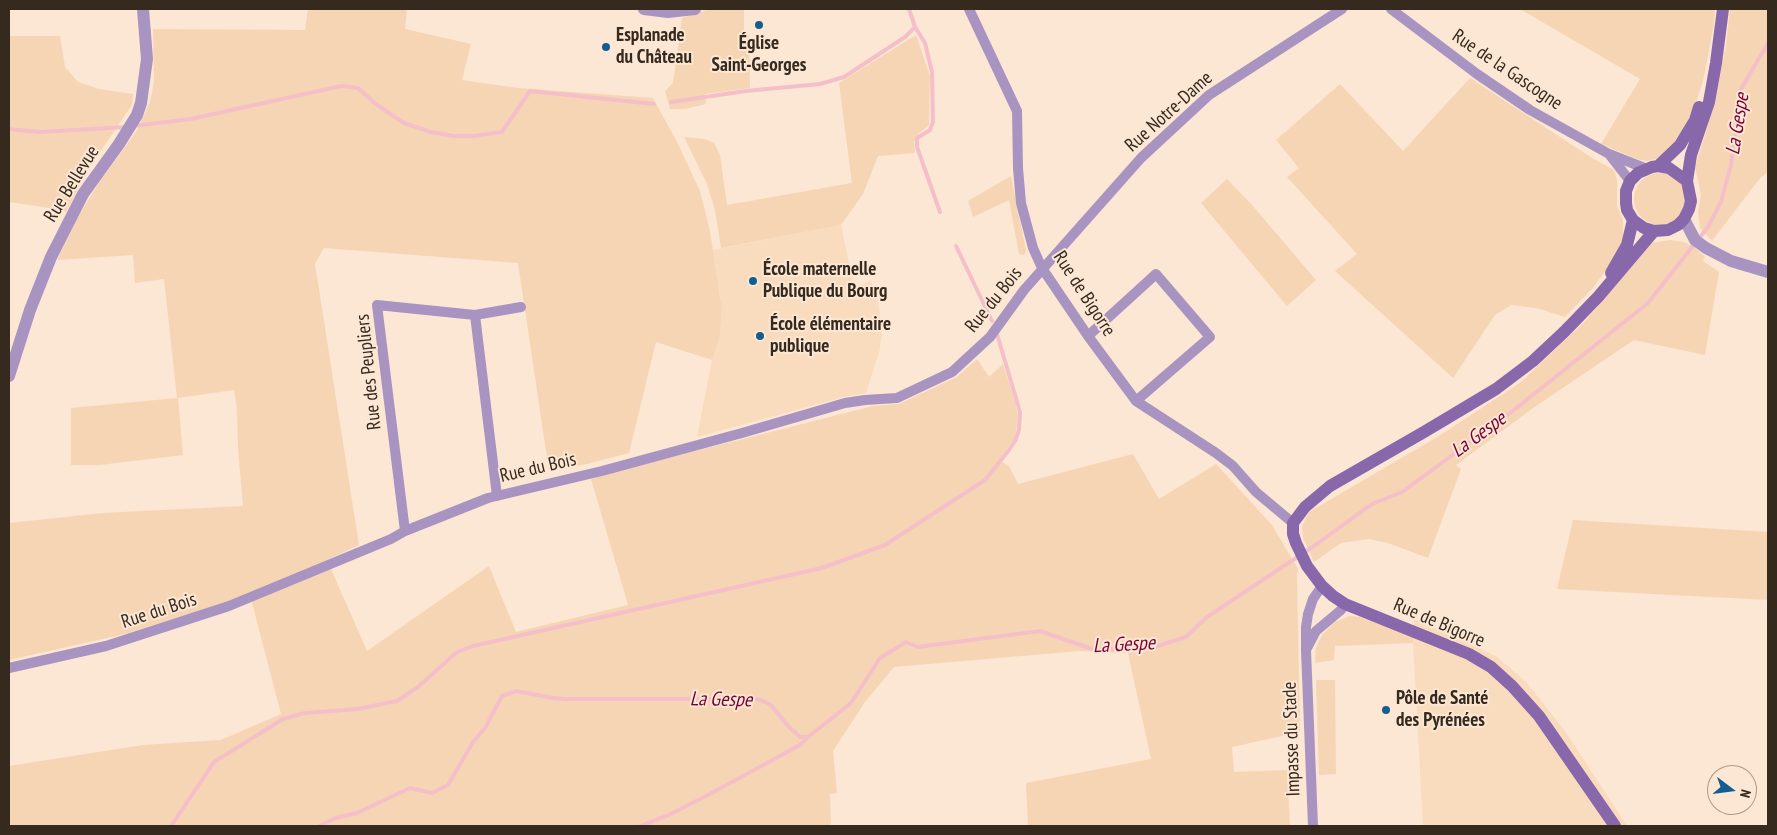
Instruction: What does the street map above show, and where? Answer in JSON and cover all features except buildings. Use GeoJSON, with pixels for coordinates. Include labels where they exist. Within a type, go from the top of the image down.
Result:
{"type":"FeatureCollection","features":[{"type":"Feature","properties":{"kind":"main road"},"geometry":{"type":"LineString","coordinates":[[1687,181],[1669,168],[1652,168],[1638,173],[1630,181],[1626,191],[1626,203],[1633,220],[1644,228],[1654,231],[1668,230],[1678,225],[1684,219],[1689,209],[1690,201],[1687,181],[1691,156],[1709,102],[1716,63],[1722,9]]}},
{"type":"Feature","properties":{"kind":"main road"},"geometry":{"type":"LineString","coordinates":[[1652,168],[1680,145],[1695,120],[1716,63]]}},
{"type":"Feature","properties":{"kind":"main road"},"geometry":{"type":"LineString","coordinates":[[1598,297],[1627,245],[1633,220]]}},
{"type":"Feature","properties":{"kind":"main road"},"geometry":{"type":"LineString","coordinates":[[1293,523],[1305,507],[1330,486],[1496,389],[1533,361],[1598,297],[1654,231]]}},
{"type":"Feature","properties":{"kind":"main road","name":"Rue de Bigorre"},"geometry":{"type":"LineString","coordinates":[[1293,523],[1293,534],[1296,543],[1308,566],[1322,586],[1333,596],[1344,604],[1469,654],[1491,667],[1512,686],[1539,716],[1614,826]]}},
{"type":"Feature","properties":{"kind":"street","name":"Rue Bellevue"},"geometry":{"type":"LineString","coordinates":[[9,376],[30,310],[51,257],[83,194],[119,144],[137,115],[141,103],[147,60],[143,9]]}},
{"type":"Feature","properties":{"kind":"street"},"geometry":{"type":"LineString","coordinates":[[644,9],[668,12],[695,9]]}},
{"type":"Feature","properties":{"kind":"street","name":"Rue de Bigorre"},"geometry":{"type":"LineString","coordinates":[[969,9],[1017,111],[1021,203],[1033,248],[1042,268],[1088,336],[1136,401],[1216,453],[1232,466],[1256,492],[1293,523]]}},
{"type":"Feature","properties":{"kind":"street","name":"Rue Notre-Dame"},"geometry":{"type":"LineString","coordinates":[[1042,268],[1141,158],[1209,95],[1342,9]]}},
{"type":"Feature","properties":{"kind":"street","name":"Rue de la Gascogne"},"geometry":{"type":"LineString","coordinates":[[1391,9],[1477,74],[1530,110],[1608,154],[1652,168]]}},
{"type":"Feature","properties":{"kind":"street","name":"Rue de la Gascogne"},"geometry":{"type":"LineString","coordinates":[[1608,154],[1630,181]]}},
{"type":"Feature","properties":{"kind":"street"},"geometry":{"type":"LineString","coordinates":[[1684,219],[1695,240],[1706,248],[1732,261],[1768,272]]}},
{"type":"Feature","properties":{"kind":"street","name":"Rue du Bois"},"geometry":{"type":"LineString","coordinates":[[9,668],[106,646],[230,606],[391,539],[405,531],[488,498],[602,471],[845,403],[897,398],[952,372],[990,337],[1042,268]]}},
{"type":"Feature","properties":{"kind":"street"},"geometry":{"type":"LineString","coordinates":[[1088,336],[1156,274],[1210,337],[1136,401]]}},
{"type":"Feature","properties":{"kind":"street","name":"Rue des Peupliers"},"geometry":{"type":"LineString","coordinates":[[405,531],[377,305],[475,314],[521,307]]}},
{"type":"Feature","properties":{"kind":"street"},"geometry":{"type":"LineString","coordinates":[[475,314],[497,496]]}},
{"type":"Feature","properties":{"kind":"street","name":"Impasse du Stade"},"geometry":{"type":"LineString","coordinates":[[1313,826],[1306,628],[1313,600],[1322,586]]}},
{"type":"Feature","properties":{"kind":"street"},"geometry":{"type":"LineString","coordinates":[[1306,650],[1316,631],[1341,610],[1344,604]]}},
{"type":"Feature","properties":{"kind":"shaded area"},"geometry":{"type":"Polygon","coordinates":[[[308,9],[407,9],[405,29],[471,44],[462,80],[518,88],[653,98],[677,142],[700,191],[710,231],[722,309],[720,336],[712,360],[656,342],[629,453],[587,464],[549,471],[518,263],[324,248],[315,264],[359,545],[327,560],[367,651],[489,566],[516,632],[628,605],[591,479],[873,406],[899,404],[957,377],[977,359],[989,377],[1003,364],[1016,405],[1018,418],[1015,438],[999,460],[1009,466],[1018,484],[1133,454],[1159,499],[1216,464],[1272,525],[1298,569],[1300,732],[1232,747],[1234,772],[1287,770],[1290,826],[1028,826],[1026,783],[1151,759],[1128,653],[1079,651],[894,667],[865,702],[833,751],[837,793],[830,794],[831,826],[9,826],[9,766],[143,745],[221,740],[281,714],[250,595],[125,634],[9,660],[9,523],[102,513],[243,506],[237,409],[234,390],[178,398],[183,455],[100,465],[71,465],[71,408],[177,398],[164,279],[135,283],[133,255],[57,260],[77,219],[98,184],[136,132],[150,102],[154,82],[153,29],[305,30],[308,9]]]}},
{"type":"Feature","properties":{"kind":"shaded area"},"geometry":{"type":"Polygon","coordinates":[[[710,9],[744,9],[744,32],[749,34],[750,88],[705,94],[706,104],[685,109],[670,109],[665,91],[673,83],[682,18],[710,9]]]}},
{"type":"Feature","properties":{"kind":"shaded area"},"geometry":{"type":"Polygon","coordinates":[[[1520,9],[1715,9],[1703,81],[1695,106],[1677,140],[1656,159],[1646,161],[1601,144],[1640,79],[1520,9]]]}},
{"type":"Feature","properties":{"kind":"shaded area"},"geometry":{"type":"Polygon","coordinates":[[[1730,9],[1768,9],[1768,172],[1760,178],[1712,241],[1700,228],[1698,212],[1701,194],[1695,167],[1707,129],[1726,46],[1730,9]]]}},
{"type":"Feature","properties":{"kind":"shaded area"},"geometry":{"type":"Polygon","coordinates":[[[916,35],[930,76],[929,125],[918,134],[914,142],[915,153],[878,156],[863,194],[841,225],[721,248],[715,210],[707,184],[684,137],[704,139],[714,143],[720,155],[727,205],[852,183],[839,83],[916,35]]]}},
{"type":"Feature","properties":{"kind":"shaded area"},"geometry":{"type":"Polygon","coordinates":[[[9,36],[60,36],[65,67],[78,82],[99,89],[133,94],[132,105],[87,171],[66,212],[9,202],[9,36]]]}},
{"type":"Feature","properties":{"kind":"shaded area"},"geometry":{"type":"Polygon","coordinates":[[[1470,78],[1592,158],[1614,170],[1617,180],[1617,206],[1623,221],[1623,238],[1617,255],[1592,289],[1565,317],[1536,308],[1511,305],[1495,315],[1453,378],[1335,271],[1357,254],[1287,177],[1299,168],[1276,140],[1340,84],[1403,151],[1470,78]]]}},
{"type":"Feature","properties":{"kind":"shaded area"},"geometry":{"type":"Polygon","coordinates":[[[1660,173],[1670,175],[1678,181],[1684,189],[1686,199],[1684,209],[1678,217],[1670,223],[1660,225],[1650,223],[1642,217],[1636,209],[1634,199],[1636,189],[1642,181],[1650,175],[1660,173]]]}},
{"type":"Feature","properties":{"kind":"shaded area"},"geometry":{"type":"Polygon","coordinates":[[[1011,176],[1026,251],[1024,255],[1019,254],[1009,200],[973,217],[968,201],[1011,176]]]}},
{"type":"Feature","properties":{"kind":"shaded area"},"geometry":{"type":"Polygon","coordinates":[[[1227,179],[1252,205],[1316,280],[1287,306],[1201,203],[1227,179]]]}},
{"type":"Feature","properties":{"kind":"shaded area"},"geometry":{"type":"Polygon","coordinates":[[[841,225],[854,287],[871,281],[878,301],[882,335],[879,353],[866,393],[844,397],[697,437],[712,360],[720,336],[722,309],[713,250],[841,225]]]}},
{"type":"Feature","properties":{"kind":"shaded area"},"geometry":{"type":"Polygon","coordinates":[[[1670,240],[1693,246],[1705,257],[1703,261],[1719,272],[1705,355],[1634,340],[1536,406],[1456,465],[1461,469],[1428,558],[1388,543],[1369,539],[1341,543],[1314,562],[1303,538],[1302,526],[1309,512],[1439,436],[1521,382],[1587,319],[1652,243],[1670,240]]]}},
{"type":"Feature","properties":{"kind":"shaded area"},"geometry":{"type":"Polygon","coordinates":[[[1573,520],[1768,532],[1768,600],[1557,589],[1573,520]]]}},
{"type":"Feature","properties":{"kind":"shaded area"},"geometry":{"type":"Polygon","coordinates":[[[1350,616],[1360,617],[1413,636],[1413,643],[1335,646],[1334,660],[1315,663],[1316,647],[1322,635],[1335,622],[1350,616]]]}},
{"type":"Feature","properties":{"kind":"shaded area"},"geometry":{"type":"Polygon","coordinates":[[[1414,619],[1496,656],[1526,682],[1565,731],[1627,826],[1423,826],[1413,643],[1414,619]]]}},
{"type":"Feature","properties":{"kind":"shaded area"},"geometry":{"type":"Polygon","coordinates":[[[1316,680],[1335,680],[1336,774],[1319,775],[1316,680]]]}},
{"type":"Feature","properties":{"kind":"waterway"},"geometry":{"type":"LineString","coordinates":[[909,9],[915,27],[925,43],[932,72],[933,122],[930,130],[917,138],[917,147],[940,212]]}},
{"type":"Feature","properties":{"kind":"waterway"},"geometry":{"type":"LineString","coordinates":[[671,102],[746,91],[820,84],[844,77],[905,37],[915,27]]}},
{"type":"Feature","properties":{"kind":"waterway","name":"La Gespe"},"geometry":{"type":"LineString","coordinates":[[319,826],[336,818],[357,813],[410,788],[432,793],[448,785],[473,742],[485,728],[502,696],[516,691],[567,699],[758,699],[771,705],[788,726],[800,737],[808,737],[851,703],[880,658],[906,642],[918,647],[1040,631],[1095,650],[1148,648],[1186,637],[1207,617],[1314,546],[1372,504],[1402,492],[1514,410],[1648,303],[1708,227],[1721,202],[1731,165],[1741,89],[1768,43]]}},
{"type":"Feature","properties":{"kind":"waterway"},"geometry":{"type":"LineString","coordinates":[[133,126],[191,119],[341,86],[358,88],[377,105],[404,123],[431,132],[454,136],[473,136],[502,132],[530,91],[654,104]]}},
{"type":"Feature","properties":{"kind":"waterway"},"geometry":{"type":"LineString","coordinates":[[9,129],[40,132],[126,127]]}},
{"type":"Feature","properties":{"kind":"waterway"},"geometry":{"type":"LineString","coordinates":[[956,246],[992,321]]}},
{"type":"Feature","properties":{"kind":"waterway"},"geometry":{"type":"LineString","coordinates":[[171,826],[214,762],[283,719],[305,713],[358,709],[397,701],[418,687],[457,652],[473,646],[822,568],[885,545],[985,480],[1015,441],[1019,430],[1020,412],[997,334]]}},
{"type":"Feature","properties":{"kind":"waterway"},"geometry":{"type":"LineString","coordinates":[[640,826],[669,815],[708,795],[800,745],[808,737]]}},
{"type":"Feature","properties":{"kind":"place","name":"Église Saint-Georges"},"geometry":{"type":"Point","coordinates":[759,25]}},
{"type":"Feature","properties":{"kind":"place","name":"Esplanade du Château"},"geometry":{"type":"Point","coordinates":[606,47]}},
{"type":"Feature","properties":{"kind":"place","name":"École maternelle Publique du Bourg"},"geometry":{"type":"Point","coordinates":[753,281]}},
{"type":"Feature","properties":{"kind":"place","name":"École élémentaire publique"},"geometry":{"type":"Point","coordinates":[760,336]}},
{"type":"Feature","properties":{"kind":"place","name":"Pôle de Santé des Pyrénées"},"geometry":{"type":"Point","coordinates":[1386,710]}}]}
